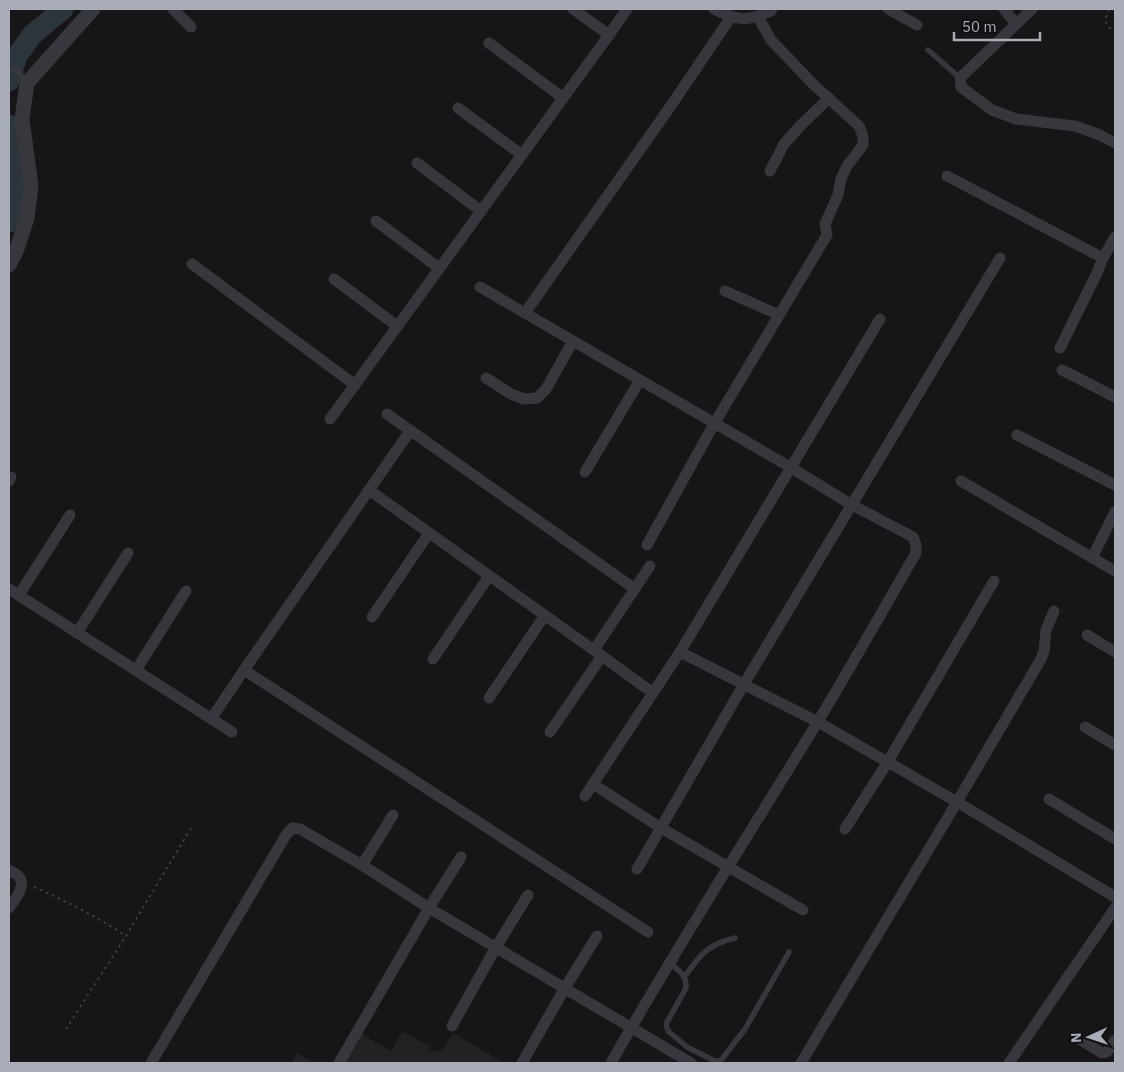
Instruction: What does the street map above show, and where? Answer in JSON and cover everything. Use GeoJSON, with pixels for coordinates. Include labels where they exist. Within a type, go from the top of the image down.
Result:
{"type":"FeatureCollection","features":[{"type":"Feature","properties":{"kind":"street"},"geometry":{"type":"LineString","coordinates":[[9,265],[17,249],[27,218],[31,186],[22,119],[22,77],[93,9]]}},
{"type":"Feature","properties":{"kind":"street"},"geometry":{"type":"LineString","coordinates":[[173,9],[191,27]]}},
{"type":"Feature","properties":{"kind":"street"},"geometry":{"type":"LineString","coordinates":[[573,9],[609,35]]}},
{"type":"Feature","properties":{"kind":"street"},"geometry":{"type":"LineString","coordinates":[[330,419],[627,9]]}},
{"type":"Feature","properties":{"kind":"street"},"geometry":{"type":"LineString","coordinates":[[714,9],[730,17],[747,20],[758,17],[772,9]]}},
{"type":"Feature","properties":{"kind":"street"},"geometry":{"type":"LineString","coordinates":[[888,9],[917,26]]}},
{"type":"Feature","properties":{"kind":"street"},"geometry":{"type":"LineString","coordinates":[[1004,9],[1016,24]]}},
{"type":"Feature","properties":{"kind":"street"},"geometry":{"type":"LineString","coordinates":[[1032,9],[960,78],[961,87],[992,110],[1016,119],[1075,126],[1115,143]]}},
{"type":"Feature","properties":{"kind":"street"},"geometry":{"type":"LineString","coordinates":[[525,313],[664,115],[730,17]]}},
{"type":"Feature","properties":{"kind":"street"},"geometry":{"type":"LineString","coordinates":[[647,545],[714,424],[827,235],[825,224],[838,195],[841,178],[864,141],[860,126],[813,84],[771,40],[758,17]]}},
{"type":"Feature","properties":{"kind":"street"},"geometry":{"type":"LineString","coordinates":[[489,43],[563,98]]}},
{"type":"Feature","properties":{"kind":"street"},"geometry":{"type":"LineString","coordinates":[[770,172],[784,144],[828,98]]}},
{"type":"Feature","properties":{"kind":"street"},"geometry":{"type":"LineString","coordinates":[[458,108],[522,155]]}},
{"type":"Feature","properties":{"kind":"street"},"geometry":{"type":"LineString","coordinates":[[418,163],[481,211]]}},
{"type":"Feature","properties":{"kind":"street"},"geometry":{"type":"LineString","coordinates":[[947,176],[1103,258]]}},
{"type":"Feature","properties":{"kind":"street"},"geometry":{"type":"LineString","coordinates":[[376,221],[439,268]]}},
{"type":"Feature","properties":{"kind":"street"},"geometry":{"type":"LineString","coordinates":[[1060,348],[1115,237]]}},
{"type":"Feature","properties":{"kind":"street"},"geometry":{"type":"LineString","coordinates":[[637,869],[744,684],[1000,258]]}},
{"type":"Feature","properties":{"kind":"street"},"geometry":{"type":"LineString","coordinates":[[192,264],[355,385]]}},
{"type":"Feature","properties":{"kind":"street"},"geometry":{"type":"LineString","coordinates":[[334,279],[397,326]]}},
{"type":"Feature","properties":{"kind":"street"},"geometry":{"type":"LineString","coordinates":[[480,287],[852,504],[913,537],[916,545],[916,553],[818,722],[728,867],[611,1063]]}},
{"type":"Feature","properties":{"kind":"street"},"geometry":{"type":"LineString","coordinates":[[725,291],[779,315]]}},
{"type":"Feature","properties":{"kind":"street"},"geometry":{"type":"LineString","coordinates":[[585,796],[680,652],[880,319]]}},
{"type":"Feature","properties":{"kind":"street"},"geometry":{"type":"LineString","coordinates":[[486,378],[511,394],[524,399],[537,398],[546,389],[573,341]]}},
{"type":"Feature","properties":{"kind":"street"},"geometry":{"type":"LineString","coordinates":[[1062,370],[1115,397]]}},
{"type":"Feature","properties":{"kind":"street"},"geometry":{"type":"LineString","coordinates":[[585,472],[640,380]]}},
{"type":"Feature","properties":{"kind":"street"},"geometry":{"type":"LineString","coordinates":[[388,414],[635,589]]}},
{"type":"Feature","properties":{"kind":"street"},"geometry":{"type":"LineString","coordinates":[[212,719],[410,431]]}},
{"type":"Feature","properties":{"kind":"street"},"geometry":{"type":"LineString","coordinates":[[1017,435],[1115,485]]}},
{"type":"Feature","properties":{"kind":"street"},"geometry":{"type":"LineString","coordinates":[[961,481],[1115,571]]}},
{"type":"Feature","properties":{"kind":"street"},"geometry":{"type":"LineString","coordinates":[[369,490],[653,693]]}},
{"type":"Feature","properties":{"kind":"street"},"geometry":{"type":"LineString","coordinates":[[1092,558],[1115,512]]}},
{"type":"Feature","properties":{"kind":"street"},"geometry":{"type":"LineString","coordinates":[[70,515],[14,592],[232,732]]}},
{"type":"Feature","properties":{"kind":"street"},"geometry":{"type":"LineString","coordinates":[[372,617],[429,533]]}},
{"type":"Feature","properties":{"kind":"street"},"geometry":{"type":"LineString","coordinates":[[77,633],[128,553]]}},
{"type":"Feature","properties":{"kind":"street"},"geometry":{"type":"LineString","coordinates":[[550,732],[650,566]]}},
{"type":"Feature","properties":{"kind":"street"},"geometry":{"type":"LineString","coordinates":[[433,659],[489,576]]}},
{"type":"Feature","properties":{"kind":"street"},"geometry":{"type":"LineString","coordinates":[[845,829],[887,763],[994,581]]}},
{"type":"Feature","properties":{"kind":"street"},"geometry":{"type":"LineString","coordinates":[[136,670],[186,590]]}},
{"type":"Feature","properties":{"kind":"street"},"geometry":{"type":"LineString","coordinates":[[801,1063],[1040,659],[1044,651],[1046,630],[1054,612]]}},
{"type":"Feature","properties":{"kind":"street"},"geometry":{"type":"LineString","coordinates":[[489,698],[546,615]]}},
{"type":"Feature","properties":{"kind":"street"},"geometry":{"type":"LineString","coordinates":[[1087,635],[1115,652]]}},
{"type":"Feature","properties":{"kind":"street"},"geometry":{"type":"LineString","coordinates":[[680,652],[818,722],[957,802],[1115,897]]}},
{"type":"Feature","properties":{"kind":"street"},"geometry":{"type":"LineString","coordinates":[[244,670],[648,932]]}},
{"type":"Feature","properties":{"kind":"street"},"geometry":{"type":"LineString","coordinates":[[1085,727],[1115,745]]}},
{"type":"Feature","properties":{"kind":"street"},"geometry":{"type":"LineString","coordinates":[[593,784],[661,828],[803,910]]}},
{"type":"Feature","properties":{"kind":"street"},"geometry":{"type":"LineString","coordinates":[[1049,799],[1115,839]]}},
{"type":"Feature","properties":{"kind":"street"},"geometry":{"type":"LineString","coordinates":[[362,865],[393,815]]}},
{"type":"Feature","properties":{"kind":"street"},"geometry":{"type":"LineString","coordinates":[[151,1063],[286,835],[292,828],[300,829],[362,865],[429,908],[691,1063]]}},
{"type":"Feature","properties":{"kind":"street"},"geometry":{"type":"LineString","coordinates":[[340,1063],[429,908],[461,857]]}},
{"type":"Feature","properties":{"kind":"street"},"geometry":{"type":"LineString","coordinates":[[9,870],[19,876],[22,882],[22,887],[9,908]]}},
{"type":"Feature","properties":{"kind":"street"},"geometry":{"type":"LineString","coordinates":[[452,1026],[528,895]]}},
{"type":"Feature","properties":{"kind":"street"},"geometry":{"type":"LineString","coordinates":[[1010,1063],[1115,908]]}},
{"type":"Feature","properties":{"kind":"street"},"geometry":{"type":"LineString","coordinates":[[522,1063],[597,936]]}},
{"type":"Feature","properties":{"kind":"street"},"geometry":{"type":"LineString","coordinates":[[1081,1040],[1105,1052],[1109,1050],[1115,1040]]}},
{"type":"Feature","properties":{"kind":"lane"},"geometry":{"type":"LineString","coordinates":[[928,50],[960,78]]}},
{"type":"Feature","properties":{"kind":"lane"},"geometry":{"type":"LineString","coordinates":[[9,68],[22,77]]}},
{"type":"Feature","properties":{"kind":"lane"},"geometry":{"type":"LineString","coordinates":[[684,976],[705,951],[724,940],[735,938]]}},
{"type":"Feature","properties":{"kind":"lane"},"geometry":{"type":"LineString","coordinates":[[670,963],[684,976],[686,988],[666,1024],[668,1031],[687,1047],[715,1061],[719,1061],[745,1029],[789,952]]}},
{"type":"Feature","properties":{"kind":"path"},"geometry":{"type":"LineString","coordinates":[[1109,9],[1106,23],[1115,31]]}},
{"type":"Feature","properties":{"kind":"path"},"geometry":{"type":"LineString","coordinates":[[66,1029],[126,936],[191,828]]}},
{"type":"Feature","properties":{"kind":"path"},"geometry":{"type":"LineString","coordinates":[[22,882],[65,900],[126,936]]}},
{"type":"Feature","properties":{"kind":"shaded area"},"geometry":{"type":"Polygon","coordinates":[[[402,1031],[431,1047],[428,1051],[442,1050],[453,1033],[504,1063],[345,1063],[361,1034],[392,1051],[402,1031]]]}},
{"type":"Feature","properties":{"kind":"shaded area"},"geometry":{"type":"Polygon","coordinates":[[[297,1053],[316,1063],[292,1063],[297,1053]]]}},
{"type":"Feature","properties":{"kind":"waterway"},"geometry":{"type":"LineString","coordinates":[[9,81],[17,56],[32,35],[63,9]]}},
{"type":"Feature","properties":{"kind":"waterway"},"geometry":{"type":"LineString","coordinates":[[9,125],[17,182],[9,222]]}}]}
